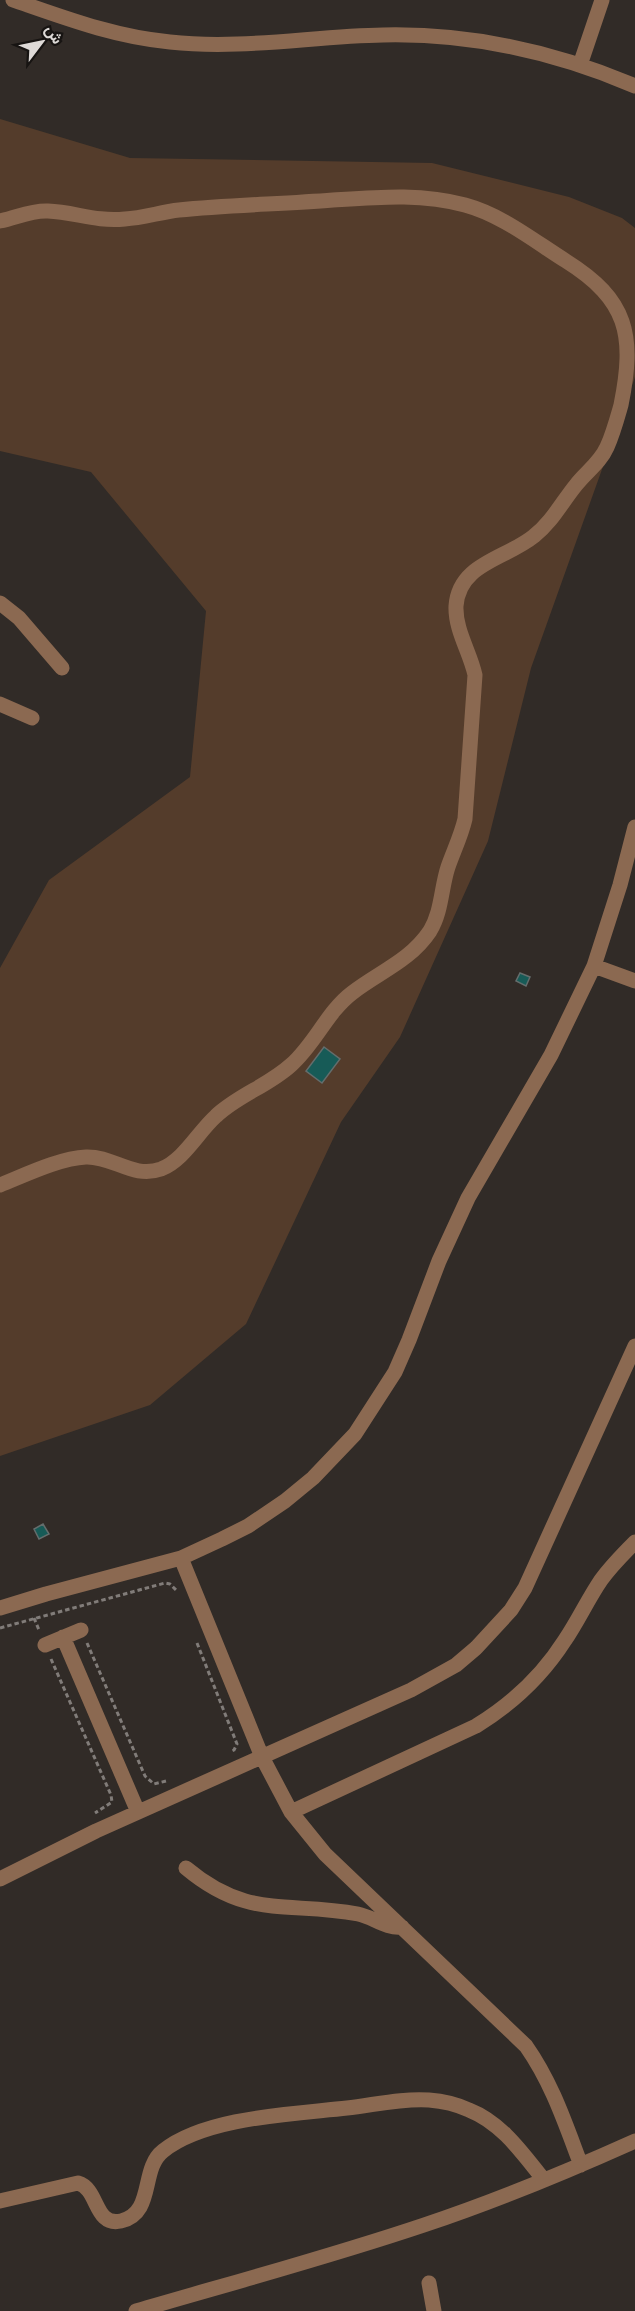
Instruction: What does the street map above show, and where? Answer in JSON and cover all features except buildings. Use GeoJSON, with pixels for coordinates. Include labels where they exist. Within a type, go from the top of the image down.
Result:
{"type":"FeatureCollection","features":[{"type":"Feature","properties":{"kind":"street"},"geometry":{"type":"LineString","coordinates":[[13,0],[113,33],[171,43],[230,44],[384,35],[455,37],[524,49],[580,65],[635,86]]}},
{"type":"Feature","properties":{"kind":"street"},"geometry":{"type":"LineString","coordinates":[[580,65],[602,0]]}},
{"type":"Feature","properties":{"kind":"street"},"geometry":{"type":"LineString","coordinates":[[0,221],[42,211],[106,220],[179,210],[387,197],[446,201],[468,206],[498,219],[579,269],[607,293],[618,307],[626,323],[632,359],[611,438],[603,456],[575,486],[542,529],[522,545],[478,567],[469,574],[459,594],[456,616],[475,675],[465,819],[461,836],[448,867],[438,915],[422,942],[398,963],[340,1003],[314,1039],[291,1065],[277,1077],[220,1111],[172,1163],[161,1168],[138,1172],[106,1160],[86,1157],[0,1185]]}},
{"type":"Feature","properties":{"kind":"street"},"geometry":{"type":"LineString","coordinates":[[0,603],[18,618],[62,668]]}},
{"type":"Feature","properties":{"kind":"street"},"geometry":{"type":"LineString","coordinates":[[0,704],[32,718]]}},
{"type":"Feature","properties":{"kind":"street"},"geometry":{"type":"LineString","coordinates":[[0,1608],[181,1558],[248,1526],[285,1501],[336,1456],[369,1414],[395,1372],[439,1261],[468,1198],[551,1055],[594,966],[620,885],[635,827]]}},
{"type":"Feature","properties":{"kind":"street"},"geometry":{"type":"LineString","coordinates":[[594,966],[635,981]]}},
{"type":"Feature","properties":{"kind":"street"},"geometry":{"type":"LineString","coordinates":[[0,1879],[138,1812],[434,1678],[476,1648],[495,1630],[525,1588],[635,1346]]}},
{"type":"Feature","properties":{"kind":"street"},"geometry":{"type":"LineString","coordinates":[[291,1812],[476,1726],[502,1709],[548,1665],[566,1640],[601,1580],[635,1542]]}},
{"type":"Feature","properties":{"kind":"street"},"geometry":{"type":"LineString","coordinates":[[181,1558],[262,1757],[291,1812],[325,1854],[526,2046],[554,2094],[581,2165]]}},
{"type":"Feature","properties":{"kind":"street"},"geometry":{"type":"LineString","coordinates":[[45,1645],[81,1630]]}},
{"type":"Feature","properties":{"kind":"street"},"geometry":{"type":"LineString","coordinates":[[63,1637],[138,1812]]}},
{"type":"Feature","properties":{"kind":"street"},"geometry":{"type":"LineString","coordinates":[[186,1868],[213,1888],[244,1902],[274,1907],[357,1914],[390,1927],[402,1927]]}},
{"type":"Feature","properties":{"kind":"street"},"geometry":{"type":"LineString","coordinates":[[0,2201],[78,2182],[88,2188],[101,2214],[107,2220],[122,2221],[135,2214],[140,2208],[155,2158],[170,2146],[193,2135],[255,2118],[412,2100],[442,2101],[485,2118],[508,2137],[544,2180]]}},
{"type":"Feature","properties":{"kind":"street"},"geometry":{"type":"LineString","coordinates":[[136,2311],[424,2225],[544,2180],[635,2141]]}},
{"type":"Feature","properties":{"kind":"street"},"geometry":{"type":"LineString","coordinates":[[429,2283],[434,2311]]}},
{"type":"Feature","properties":{"kind":"path"},"geometry":{"type":"LineString","coordinates":[[0,1628],[165,1583],[170,1584],[176,1590]]}},
{"type":"Feature","properties":{"kind":"path"},"geometry":{"type":"LineString","coordinates":[[34,1618],[112,1798],[109,1805],[88,1816]]}},
{"type":"Feature","properties":{"kind":"path"},"geometry":{"type":"LineString","coordinates":[[81,1630],[145,1776],[154,1784],[171,1779]]}},
{"type":"Feature","properties":{"kind":"path"},"geometry":{"type":"LineString","coordinates":[[197,1642],[237,1744],[234,1750],[227,1754]]}},
{"type":"Feature","properties":{"kind":"shaded area"},"geometry":{"type":"Polygon","coordinates":[[[0,119],[130,158],[432,163],[569,197],[622,218],[635,228],[635,377],[531,668],[488,841],[400,1037],[341,1122],[246,1324],[150,1405],[0,1456],[0,968],[49,880],[190,777],[206,611],[91,472],[0,451],[0,119]]]}}]}
